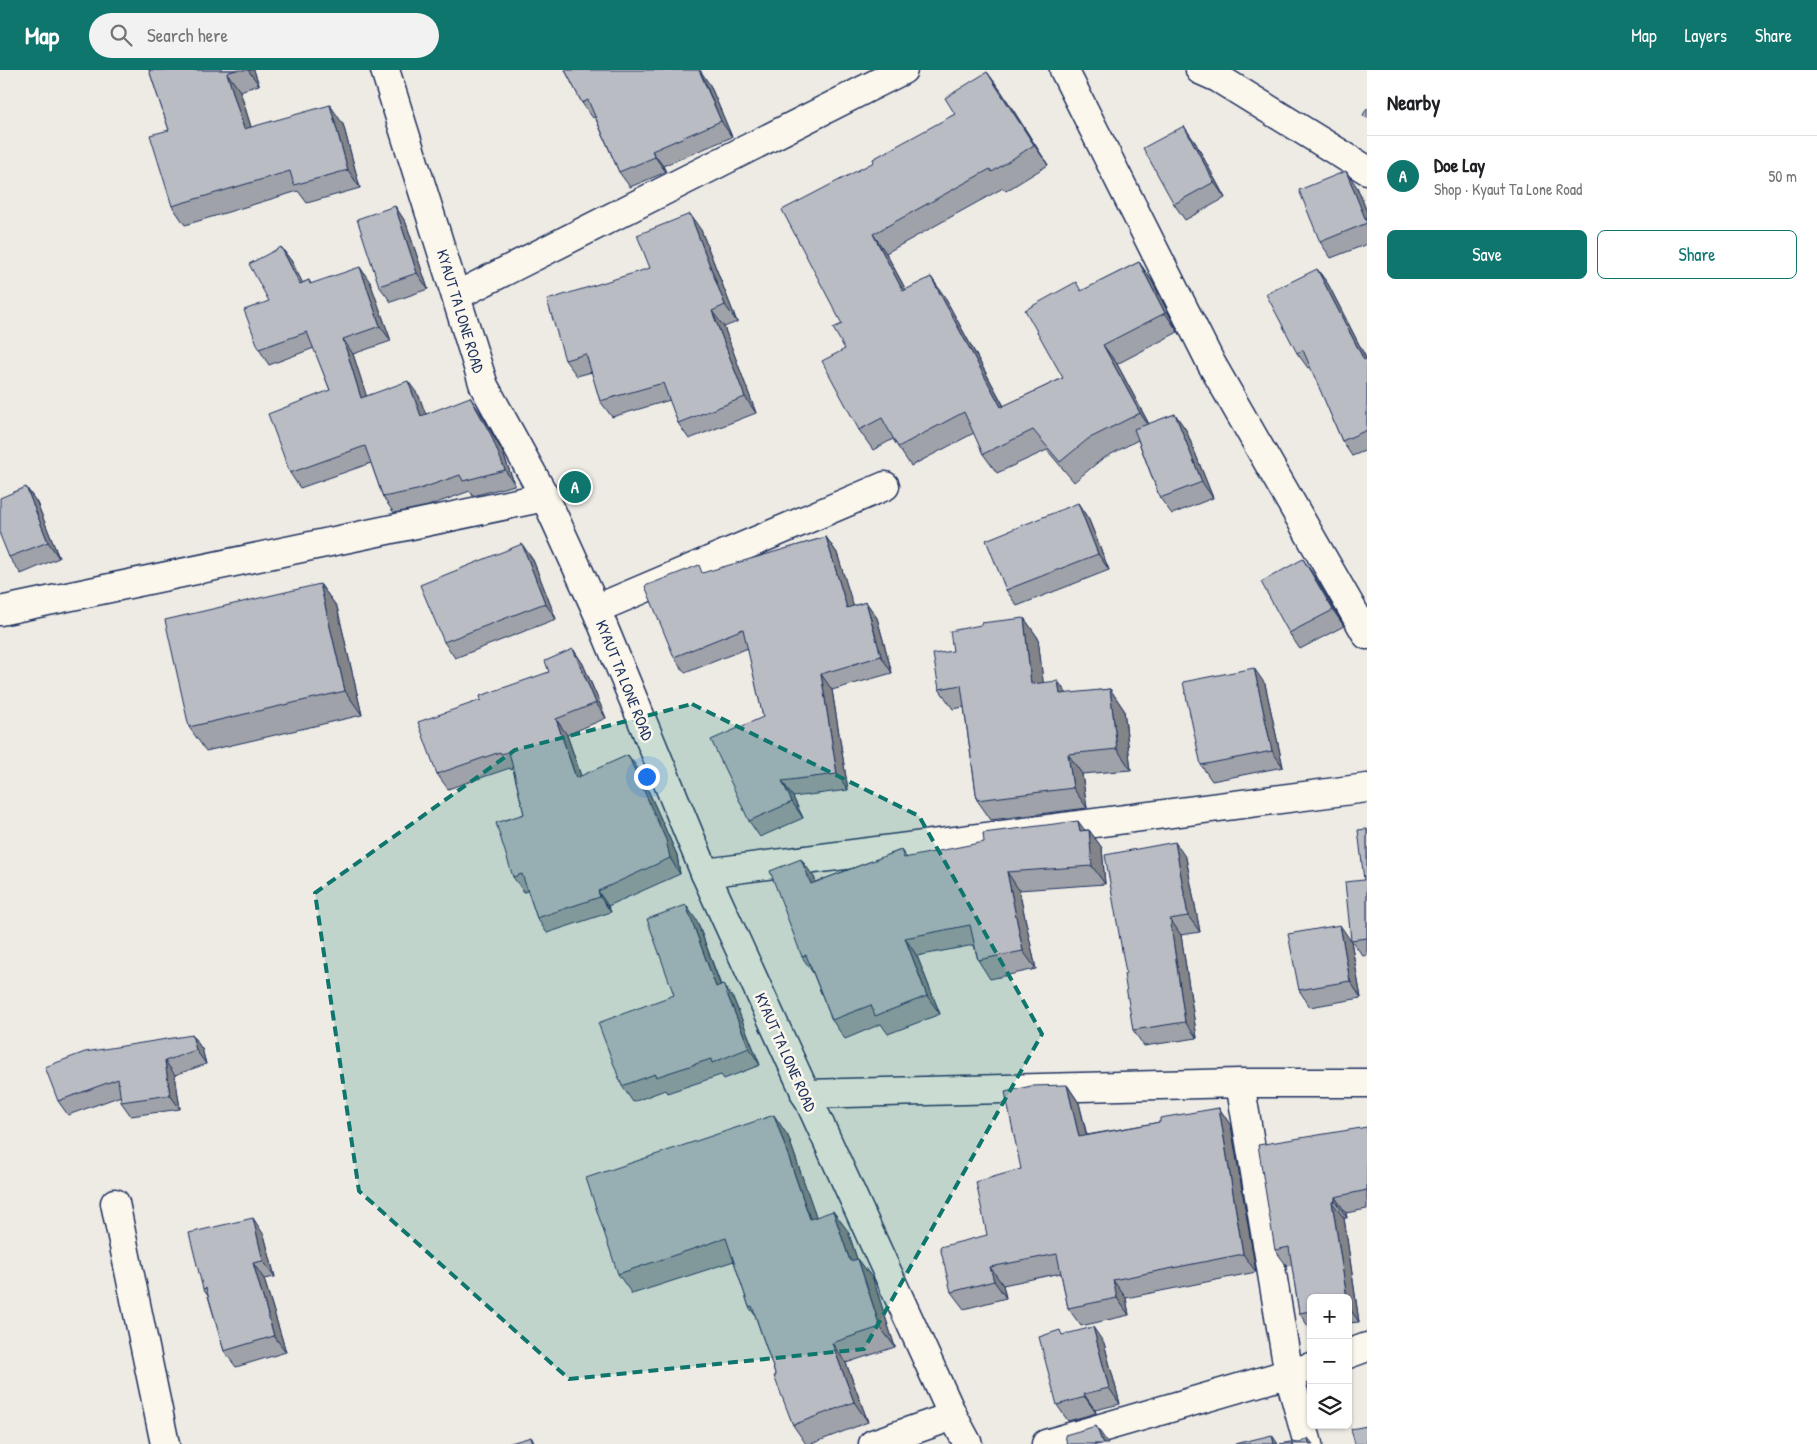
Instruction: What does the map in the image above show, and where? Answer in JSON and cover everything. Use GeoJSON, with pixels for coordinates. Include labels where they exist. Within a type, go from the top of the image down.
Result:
{"type":"FeatureCollection","features":[{"type":"Feature","properties":{"kind":"street","name":"KYAUT TA LONE ROAD"},"geometry":{"type":"LineString","coordinates":[[386,70],[484,386],[545,497],[596,609],[705,873],[953,1416],[968,1444]]}},
{"type":"Feature","properties":{"kind":"street"},"geometry":{"type":"LineString","coordinates":[[456,296],[903,70]]}},
{"type":"Feature","properties":{"kind":"street"},"geometry":{"type":"LineString","coordinates":[[1064,70],[1211,363],[1367,635]]}},
{"type":"Feature","properties":{"kind":"street"},"geometry":{"type":"LineString","coordinates":[[1213,73],[1367,170]]}},
{"type":"Feature","properties":{"kind":"street"},"geometry":{"type":"LineString","coordinates":[[596,609],[886,486]]}},
{"type":"Feature","properties":{"kind":"street"},"geometry":{"type":"LineString","coordinates":[[0,611],[545,497]]}},
{"type":"Feature","properties":{"kind":"street"},"geometry":{"type":"LineString","coordinates":[[705,873],[1367,788]]}},
{"type":"Feature","properties":{"kind":"street"},"geometry":{"type":"LineString","coordinates":[[1240,1083],[1300,1371],[1308,1444]]}},
{"type":"Feature","properties":{"kind":"street"},"geometry":{"type":"LineString","coordinates":[[805,1094],[1240,1083],[1367,1083]]}},
{"type":"Feature","properties":{"kind":"street"},"geometry":{"type":"LineString","coordinates":[[115,1203],[165,1444]]}},
{"type":"Feature","properties":{"kind":"street"},"geometry":{"type":"LineString","coordinates":[[1352,1353],[1367,1347]]}},
{"type":"Feature","properties":{"kind":"street"},"geometry":{"type":"LineString","coordinates":[[1046,1444],[1300,1371]]}},
{"type":"Feature","properties":{"kind":"street"},"geometry":{"type":"LineString","coordinates":[[873,1444],[953,1416]]}},
{"type":"Feature","properties":{"kind":"highlighted area"},"geometry":{"type":"Polygon","coordinates":[[[692,704],[919,816],[1042,1034],[864,1349],[569,1379],[359,1191],[315,893],[515,750],[692,704]]]}},
{"type":"Feature","properties":{"kind":"building"},"geometry":{"type":"Polygon","coordinates":[[[149,70],[236,70],[227,73],[244,129],[330,105],[348,170],[294,185],[290,171],[172,206],[150,135],[169,130],[149,70]]]}},
{"type":"Feature","properties":{"kind":"building"},"geometry":{"type":"Polygon","coordinates":[[[565,70],[699,70],[721,121],[652,151],[655,157],[619,172],[588,100],[582,103],[565,70]]]}},
{"type":"Feature","properties":{"kind":"building"},"geometry":{"type":"Polygon","coordinates":[[[987,72],[1034,145],[992,172],[990,169],[873,234],[903,291],[931,277],[1001,407],[1063,378],[1025,310],[1076,282],[1081,291],[1139,262],[1165,313],[1103,345],[1140,413],[1088,439],[1060,462],[1033,430],[983,454],[964,412],[898,447],[882,418],[859,430],[822,361],[845,349],[833,328],[842,324],[782,210],[874,162],[873,159],[955,114],[945,98],[987,72]]]}},
{"type":"Feature","properties":{"kind":"building"},"geometry":{"type":"Polygon","coordinates":[[[1367,108],[1367,118],[1363,115],[1367,108]]]}},
{"type":"Feature","properties":{"kind":"building"},"geometry":{"type":"Polygon","coordinates":[[[1184,126],[1214,182],[1174,204],[1143,148],[1184,126]]]}},
{"type":"Feature","properties":{"kind":"building"},"geometry":{"type":"Polygon","coordinates":[[[1346,171],[1367,223],[1320,242],[1299,190],[1346,171]]]}},
{"type":"Feature","properties":{"kind":"building"},"geometry":{"type":"Polygon","coordinates":[[[395,206],[417,273],[379,286],[357,219],[395,206]]]}},
{"type":"Feature","properties":{"kind":"building"},"geometry":{"type":"Polygon","coordinates":[[[690,214],[725,305],[712,311],[745,397],[678,423],[663,383],[600,401],[586,354],[565,360],[547,300],[650,268],[637,235],[690,214]]]}},
{"type":"Feature","properties":{"kind":"building"},"geometry":{"type":"Polygon","coordinates":[[[281,247],[300,284],[309,280],[310,284],[360,267],[380,326],[343,339],[361,398],[408,381],[421,416],[470,397],[491,435],[505,470],[463,481],[460,475],[417,490],[383,497],[365,446],[290,473],[268,414],[330,390],[307,332],[259,349],[244,310],[269,301],[249,264],[281,247]]]}},
{"type":"Feature","properties":{"kind":"building"},"geometry":{"type":"Polygon","coordinates":[[[1317,269],[1364,360],[1367,358],[1367,430],[1342,441],[1303,350],[1297,353],[1266,294],[1317,269]]]}},
{"type":"Feature","properties":{"kind":"building"},"geometry":{"type":"Polygon","coordinates":[[[1175,414],[1202,482],[1160,498],[1134,429],[1175,414]]]}},
{"type":"Feature","properties":{"kind":"building"},"geometry":{"type":"Polygon","coordinates":[[[26,487],[48,542],[9,557],[0,535],[0,498],[26,487]]]}},
{"type":"Feature","properties":{"kind":"building"},"geometry":{"type":"Polygon","coordinates":[[[1078,503],[1098,554],[1006,590],[986,540],[1078,503]]]}},
{"type":"Feature","properties":{"kind":"building"},"geometry":{"type":"Polygon","coordinates":[[[826,537],[847,608],[866,602],[881,656],[821,674],[837,774],[782,781],[792,802],[749,821],[711,740],[763,717],[743,629],[674,657],[645,586],[699,565],[702,573],[826,537]]]}},
{"type":"Feature","properties":{"kind":"building"},"geometry":{"type":"Polygon","coordinates":[[[522,544],[545,603],[444,642],[420,585],[522,544]]]}},
{"type":"Feature","properties":{"kind":"building"},"geometry":{"type":"Polygon","coordinates":[[[1303,559],[1333,610],[1289,633],[1261,582],[1303,559]]]}},
{"type":"Feature","properties":{"kind":"building"},"geometry":{"type":"Polygon","coordinates":[[[320,584],[345,691],[189,727],[165,620],[320,584]]]}},
{"type":"Feature","properties":{"kind":"building"},"geometry":{"type":"Polygon","coordinates":[[[1024,618],[1031,684],[1058,681],[1060,694],[1110,689],[1117,749],[1068,754],[1073,788],[977,800],[961,685],[939,689],[933,654],[953,651],[950,631],[981,625],[981,623],[1024,618]]]}},
{"type":"Feature","properties":{"kind":"building"},"geometry":{"type":"Polygon","coordinates":[[[573,649],[596,703],[556,719],[576,778],[628,755],[666,840],[670,858],[598,891],[600,897],[537,918],[522,874],[513,877],[496,823],[524,814],[509,752],[501,754],[500,752],[437,774],[418,722],[481,700],[480,696],[549,672],[545,661],[573,649]]]}},
{"type":"Feature","properties":{"kind":"building"},"geometry":{"type":"Polygon","coordinates":[[[1254,668],[1272,751],[1201,765],[1183,682],[1254,668]]]}},
{"type":"Feature","properties":{"kind":"building"},"geometry":{"type":"Polygon","coordinates":[[[1078,821],[1080,831],[1089,830],[1092,866],[1007,872],[1023,951],[978,960],[970,925],[905,938],[927,996],[875,1016],[871,1005],[832,1020],[806,955],[802,957],[770,871],[801,859],[811,884],[901,850],[904,858],[984,842],[983,833],[1078,821]]]}},
{"type":"Feature","properties":{"kind":"building"},"geometry":{"type":"Polygon","coordinates":[[[1367,829],[1367,938],[1351,940],[1345,882],[1364,880],[1358,830],[1367,829]]]}},
{"type":"Feature","properties":{"kind":"building"},"geometry":{"type":"Polygon","coordinates":[[[1175,842],[1188,916],[1170,919],[1185,1022],[1133,1030],[1124,974],[1126,973],[1105,855],[1175,842]]]}},
{"type":"Feature","properties":{"kind":"building"},"geometry":{"type":"Polygon","coordinates":[[[686,905],[716,987],[723,984],[749,1048],[712,1063],[711,1059],[656,1077],[655,1074],[622,1086],[598,1023],[674,995],[647,919],[686,905]]]}},
{"type":"Feature","properties":{"kind":"building"},"geometry":{"type":"Polygon","coordinates":[[[1340,925],[1350,981],[1299,990],[1288,934],[1340,925]]]}},
{"type":"Feature","properties":{"kind":"building"},"geometry":{"type":"Polygon","coordinates":[[[192,1035],[196,1050],[165,1061],[170,1095],[121,1102],[118,1079],[58,1101],[45,1067],[85,1052],[192,1035]]]}},
{"type":"Feature","properties":{"kind":"building"},"geometry":{"type":"Polygon","coordinates":[[[1067,1085],[1079,1137],[1160,1122],[1160,1118],[1219,1108],[1243,1254],[1113,1280],[1117,1298],[1068,1308],[1057,1254],[990,1267],[994,1281],[951,1292],[940,1247],[987,1235],[976,1182],[1021,1169],[1005,1092],[1031,1086],[1067,1085]]]}},
{"type":"Feature","properties":{"kind":"building"},"geometry":{"type":"Polygon","coordinates":[[[774,1115],[810,1219],[833,1211],[850,1261],[858,1259],[880,1327],[832,1343],[854,1402],[793,1425],[774,1376],[776,1376],[752,1306],[749,1307],[726,1238],[618,1274],[586,1178],[774,1115]]]}},
{"type":"Feature","properties":{"kind":"building"},"geometry":{"type":"Polygon","coordinates":[[[1367,1127],[1367,1190],[1335,1197],[1335,1201],[1332,1202],[1346,1294],[1307,1294],[1307,1312],[1299,1313],[1289,1247],[1275,1250],[1258,1145],[1367,1127]]]}},
{"type":"Feature","properties":{"kind":"building"},"geometry":{"type":"Polygon","coordinates":[[[253,1218],[263,1261],[253,1263],[274,1336],[224,1351],[206,1288],[203,1289],[189,1233],[253,1218]]]}},
{"type":"Feature","properties":{"kind":"building"},"geometry":{"type":"Polygon","coordinates":[[[1093,1327],[1109,1388],[1084,1394],[1085,1397],[1057,1405],[1039,1337],[1060,1330],[1062,1335],[1093,1327]]]}},
{"type":"Feature","properties":{"kind":"building"},"geometry":{"type":"Polygon","coordinates":[[[1096,1426],[1103,1444],[1067,1444],[1065,1435],[1096,1426]]]}},
{"type":"Feature","properties":{"kind":"building"},"geometry":{"type":"Polygon","coordinates":[[[1367,1426],[1367,1444],[1355,1444],[1352,1429],[1367,1426]]]}},
{"type":"Feature","properties":{"kind":"building"},"geometry":{"type":"Polygon","coordinates":[[[1272,1435],[1274,1444],[1235,1444],[1272,1435]]]}},
{"type":"Feature","properties":{"kind":"building"},"geometry":{"type":"Polygon","coordinates":[[[531,1437],[533,1444],[507,1444],[531,1437]]]}},
{"type":"Feature","properties":{"kind":"building"},"geometry":{"type":"Polygon","coordinates":[[[1308,1438],[1309,1444],[1280,1444],[1300,1443],[1308,1438]]]}},
{"type":"Feature","properties":{"kind":"place","name":"Doe Lay"},"geometry":{"type":"Point","coordinates":[575,487]}}]}
